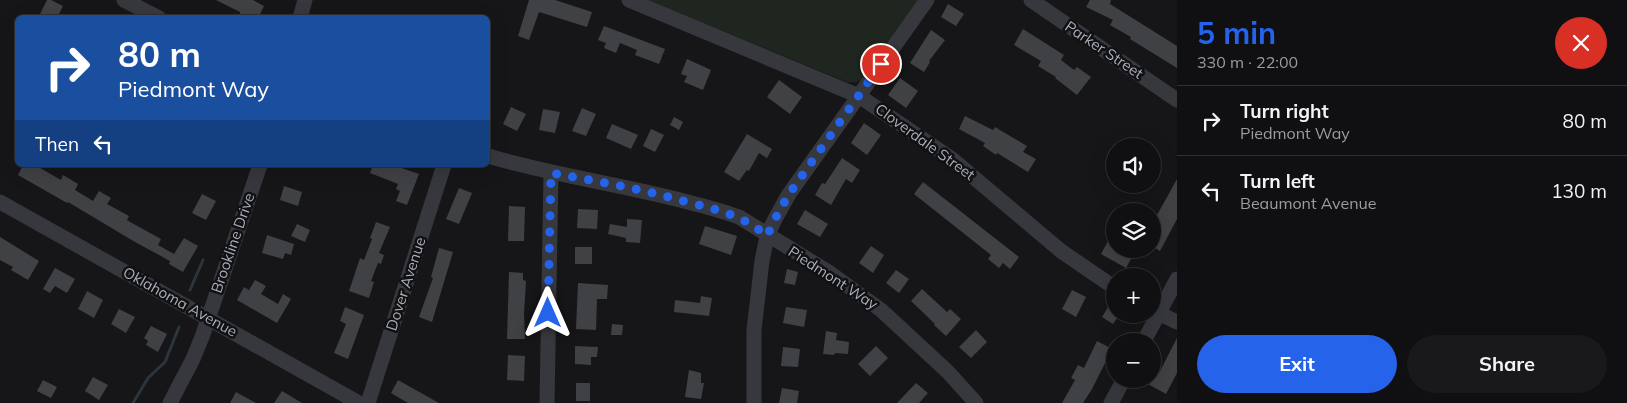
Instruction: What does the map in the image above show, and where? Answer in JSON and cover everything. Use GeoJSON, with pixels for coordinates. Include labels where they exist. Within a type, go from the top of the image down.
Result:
{"type":"FeatureCollection","features":[{"type":"Feature","properties":{"kind":"street"},"geometry":{"type":"LineString","coordinates":[[124,0],[153,15]]}},
{"type":"Feature","properties":{"kind":"street"},"geometry":{"type":"LineString","coordinates":[[301,15],[305,0]]}},
{"type":"Feature","properties":{"kind":"street","name":"Cloverdale Street"},"geometry":{"type":"LineString","coordinates":[[630,0],[858,96],[952,159],[1061,251],[1106,282]]}},
{"type":"Feature","properties":{"kind":"street"},"geometry":{"type":"LineString","coordinates":[[754,403],[755,322],[758,288],[767,236],[789,194],[927,0]]}},
{"type":"Feature","properties":{"kind":"street","name":"Parker Street"},"geometry":{"type":"LineString","coordinates":[[1031,0],[1177,100]]}},
{"type":"Feature","properties":{"kind":"street","name":"Piedmont Way"},"geometry":{"type":"LineString","coordinates":[[490,157],[551,173],[651,192],[726,212],[757,227],[767,236],[830,273],[881,310],[948,372],[976,403]]}},
{"type":"Feature","properties":{"kind":"street","name":"Brookline Drive"},"geometry":{"type":"LineString","coordinates":[[170,403],[192,359],[209,318],[259,167]]}},
{"type":"Feature","properties":{"kind":"street","name":"Dover Avenue"},"geometry":{"type":"LineString","coordinates":[[368,403],[443,167]]}},
{"type":"Feature","properties":{"kind":"street"},"geometry":{"type":"LineString","coordinates":[[547,403],[551,173]]}},
{"type":"Feature","properties":{"kind":"street","name":"Oklahoma Avenue"},"geometry":{"type":"LineString","coordinates":[[0,202],[359,403]]}},
{"type":"Feature","properties":{"kind":"street"},"geometry":{"type":"LineString","coordinates":[[1161,304],[1177,280]]}},
{"type":"Feature","properties":{"kind":"street"},"geometry":{"type":"LineString","coordinates":[[1161,314],[1177,322]]}},
{"type":"Feature","properties":{"kind":"street"},"geometry":{"type":"LineString","coordinates":[[1112,403],[1120,388]]}},
{"type":"Feature","properties":{"kind":"shaded area"},"geometry":{"type":"Polygon","coordinates":[[[648,0],[920,0],[866,78],[856,82],[847,82],[648,0]]]}},
{"type":"Feature","properties":{"kind":"building"},"geometry":{"type":"Polygon","coordinates":[[[47,0],[63,6],[58,15],[40,15],[47,0]]]}},
{"type":"Feature","properties":{"kind":"building"},"geometry":{"type":"Polygon","coordinates":[[[216,0],[253,0],[264,6],[260,15],[242,15],[240,12],[216,0]]]}},
{"type":"Feature","properties":{"kind":"building"},"geometry":{"type":"Polygon","coordinates":[[[529,0],[555,0],[592,12],[587,27],[539,12],[529,40],[518,36],[529,0]]]}},
{"type":"Feature","properties":{"kind":"building"},"geometry":{"type":"Polygon","coordinates":[[[1090,0],[1111,0],[1110,4],[1177,46],[1177,68],[1110,25],[1113,20],[1086,7],[1090,0]]]}},
{"type":"Feature","properties":{"kind":"building"},"geometry":{"type":"Polygon","coordinates":[[[948,4],[964,14],[956,26],[941,17],[948,4]]]}},
{"type":"Feature","properties":{"kind":"building"},"geometry":{"type":"Polygon","coordinates":[[[604,26],[665,49],[659,64],[635,55],[637,50],[620,43],[616,53],[604,48],[606,43],[598,40],[604,26]]]}},
{"type":"Feature","properties":{"kind":"building"},"geometry":{"type":"Polygon","coordinates":[[[1023,29],[1064,55],[1061,60],[1074,70],[1077,67],[1091,77],[1077,95],[1056,77],[1038,66],[1041,61],[1014,45],[1023,29]]]}},
{"type":"Feature","properties":{"kind":"building"},"geometry":{"type":"Polygon","coordinates":[[[931,30],[945,40],[929,61],[924,72],[910,63],[931,30]]]}},
{"type":"Feature","properties":{"kind":"building"},"geometry":{"type":"Polygon","coordinates":[[[687,59],[711,70],[703,90],[684,82],[687,76],[681,74],[687,59]]]}},
{"type":"Feature","properties":{"kind":"building"},"geometry":{"type":"Polygon","coordinates":[[[900,78],[918,91],[906,108],[888,95],[900,78]]]}},
{"type":"Feature","properties":{"kind":"building"},"geometry":{"type":"Polygon","coordinates":[[[779,80],[802,97],[790,114],[767,97],[779,80]]]}},
{"type":"Feature","properties":{"kind":"building"},"geometry":{"type":"Polygon","coordinates":[[[511,107],[526,114],[517,131],[503,124],[511,107]]]}},
{"type":"Feature","properties":{"kind":"building"},"geometry":{"type":"Polygon","coordinates":[[[582,108],[596,114],[586,136],[572,131],[582,108]]]}},
{"type":"Feature","properties":{"kind":"building"},"geometry":{"type":"Polygon","coordinates":[[[543,109],[560,112],[555,133],[539,130],[543,109]]]}},
{"type":"Feature","properties":{"kind":"building"},"geometry":{"type":"Polygon","coordinates":[[[965,116],[993,130],[995,127],[1027,146],[1023,152],[1036,159],[1028,172],[997,153],[996,155],[983,146],[985,143],[959,129],[965,116]]]}},
{"type":"Feature","properties":{"kind":"building"},"geometry":{"type":"Polygon","coordinates":[[[674,117],[683,122],[679,130],[670,125],[674,117]]]}},
{"type":"Feature","properties":{"kind":"building"},"geometry":{"type":"Polygon","coordinates":[[[864,123],[881,135],[867,155],[851,143],[864,123]]]}},
{"type":"Feature","properties":{"kind":"building"},"geometry":{"type":"Polygon","coordinates":[[[612,124],[638,135],[631,149],[606,138],[612,124]]]}},
{"type":"Feature","properties":{"kind":"building"},"geometry":{"type":"Polygon","coordinates":[[[651,129],[664,135],[655,152],[643,146],[651,129]]]}},
{"type":"Feature","properties":{"kind":"building"},"geometry":{"type":"Polygon","coordinates":[[[747,134],[772,149],[767,158],[759,153],[749,171],[747,170],[739,181],[724,172],[747,134]]]}},
{"type":"Feature","properties":{"kind":"building"},"geometry":{"type":"Polygon","coordinates":[[[842,158],[860,170],[852,183],[846,179],[831,205],[815,195],[822,183],[825,184],[842,158]]]}},
{"type":"Feature","properties":{"kind":"building"},"geometry":{"type":"Polygon","coordinates":[[[22,167],[38,167],[61,180],[63,175],[78,184],[75,190],[93,201],[99,191],[111,198],[107,204],[129,216],[127,220],[161,239],[158,245],[174,254],[184,238],[198,246],[183,272],[169,264],[170,261],[18,175],[22,167]]]}},
{"type":"Feature","properties":{"kind":"building"},"geometry":{"type":"Polygon","coordinates":[[[372,167],[399,167],[419,174],[407,205],[396,201],[400,191],[396,189],[398,184],[370,173],[372,167]]]}},
{"type":"Feature","properties":{"kind":"building"},"geometry":{"type":"Polygon","coordinates":[[[1177,179],[1177,219],[1161,249],[1161,208],[1177,179]]]}},
{"type":"Feature","properties":{"kind":"building"},"geometry":{"type":"Polygon","coordinates":[[[923,182],[1019,257],[1010,269],[1003,263],[999,268],[988,259],[991,255],[914,194],[923,182]]]}},
{"type":"Feature","properties":{"kind":"building"},"geometry":{"type":"Polygon","coordinates":[[[284,186],[302,192],[298,206],[280,200],[284,186]]]}},
{"type":"Feature","properties":{"kind":"building"},"geometry":{"type":"Polygon","coordinates":[[[459,188],[472,193],[459,224],[446,219],[459,188]]]}},
{"type":"Feature","properties":{"kind":"building"},"geometry":{"type":"Polygon","coordinates":[[[202,194],[216,201],[206,220],[192,213],[202,194]]]}},
{"type":"Feature","properties":{"kind":"building"},"geometry":{"type":"Polygon","coordinates":[[[509,206],[525,207],[524,241],[508,241],[509,206]]]}},
{"type":"Feature","properties":{"kind":"building"},"geometry":{"type":"Polygon","coordinates":[[[578,209],[598,210],[597,229],[577,228],[578,209]]]}},
{"type":"Feature","properties":{"kind":"building"},"geometry":{"type":"Polygon","coordinates":[[[805,210],[828,224],[820,237],[797,224],[805,210]]]}},
{"type":"Feature","properties":{"kind":"building"},"geometry":{"type":"Polygon","coordinates":[[[627,219],[642,220],[640,243],[626,242],[626,238],[608,234],[610,224],[627,227],[627,219]]]}},
{"type":"Feature","properties":{"kind":"building"},"geometry":{"type":"Polygon","coordinates":[[[376,222],[390,227],[379,253],[384,255],[381,264],[378,263],[371,281],[374,282],[369,298],[349,291],[360,258],[364,260],[376,222]]]}},
{"type":"Feature","properties":{"kind":"building"},"geometry":{"type":"Polygon","coordinates":[[[297,224],[310,230],[305,242],[291,236],[297,224]]]}},
{"type":"Feature","properties":{"kind":"building"},"geometry":{"type":"Polygon","coordinates":[[[705,226],[737,236],[731,255],[699,244],[705,226]]]}},
{"type":"Feature","properties":{"kind":"building"},"geometry":{"type":"Polygon","coordinates":[[[267,235],[294,244],[291,255],[285,253],[283,259],[262,253],[267,235]]]}},
{"type":"Feature","properties":{"kind":"building"},"geometry":{"type":"Polygon","coordinates":[[[0,237],[39,261],[28,280],[11,270],[13,267],[0,260],[0,237]]]}},
{"type":"Feature","properties":{"kind":"building"},"geometry":{"type":"Polygon","coordinates":[[[1106,245],[1106,257],[1101,254],[1106,245]]]}},
{"type":"Feature","properties":{"kind":"building"},"geometry":{"type":"Polygon","coordinates":[[[871,246],[884,255],[873,273],[859,263],[871,246]]]}},
{"type":"Feature","properties":{"kind":"building"},"geometry":{"type":"Polygon","coordinates":[[[575,247],[592,247],[592,264],[575,264],[575,247]]]}},
{"type":"Feature","properties":{"kind":"building"},"geometry":{"type":"Polygon","coordinates":[[[439,248],[453,252],[432,322],[419,317],[433,278],[431,277],[439,248]]]}},
{"type":"Feature","properties":{"kind":"building"},"geometry":{"type":"Polygon","coordinates":[[[1108,258],[1131,258],[1126,268],[1108,258]]]}},
{"type":"Feature","properties":{"kind":"building"},"geometry":{"type":"Polygon","coordinates":[[[55,268],[75,279],[67,293],[55,286],[50,293],[43,289],[55,268]]]}},
{"type":"Feature","properties":{"kind":"building"},"geometry":{"type":"Polygon","coordinates":[[[787,269],[798,272],[795,285],[784,283],[787,269]]]}},
{"type":"Feature","properties":{"kind":"building"},"geometry":{"type":"Polygon","coordinates":[[[896,270],[909,279],[899,293],[886,283],[896,270]]]}},
{"type":"Feature","properties":{"kind":"building"},"geometry":{"type":"Polygon","coordinates":[[[509,272],[523,273],[523,280],[526,281],[525,339],[507,339],[509,272]]]}},
{"type":"Feature","properties":{"kind":"building"},"geometry":{"type":"Polygon","coordinates":[[[255,280],[266,286],[261,294],[278,304],[283,294],[291,299],[277,323],[237,300],[244,287],[249,290],[255,280]]]}},
{"type":"Feature","properties":{"kind":"building"},"geometry":{"type":"Polygon","coordinates":[[[578,283],[608,285],[607,299],[597,299],[596,330],[576,329],[578,283]]]}},
{"type":"Feature","properties":{"kind":"building"},"geometry":{"type":"Polygon","coordinates":[[[922,289],[947,312],[950,309],[961,319],[946,336],[911,301],[922,289]]]}},
{"type":"Feature","properties":{"kind":"building"},"geometry":{"type":"Polygon","coordinates":[[[1072,290],[1086,297],[1076,317],[1062,309],[1072,290]]]}},
{"type":"Feature","properties":{"kind":"building"},"geometry":{"type":"Polygon","coordinates":[[[87,291],[103,300],[94,318],[78,309],[87,291]]]}},
{"type":"Feature","properties":{"kind":"building"},"geometry":{"type":"Polygon","coordinates":[[[701,296],[712,298],[709,316],[674,312],[675,300],[700,303],[701,296]]]}},
{"type":"Feature","properties":{"kind":"building"},"geometry":{"type":"Polygon","coordinates":[[[345,307],[364,315],[348,359],[334,353],[346,324],[340,321],[345,307]]]}},
{"type":"Feature","properties":{"kind":"building"},"geometry":{"type":"Polygon","coordinates":[[[786,307],[807,310],[804,327],[783,323],[786,307]]]}},
{"type":"Feature","properties":{"kind":"building"},"geometry":{"type":"Polygon","coordinates":[[[119,309],[135,317],[126,333],[111,324],[119,309]]]}},
{"type":"Feature","properties":{"kind":"building"},"geometry":{"type":"Polygon","coordinates":[[[1106,310],[1106,320],[1102,317],[1106,310]]]}},
{"type":"Feature","properties":{"kind":"building"},"geometry":{"type":"Polygon","coordinates":[[[612,324],[623,325],[622,335],[611,335],[612,324]]]}},
{"type":"Feature","properties":{"kind":"building"},"geometry":{"type":"Polygon","coordinates":[[[151,326],[167,334],[158,352],[146,345],[148,341],[144,338],[151,326]]]}},
{"type":"Feature","properties":{"kind":"building"},"geometry":{"type":"Polygon","coordinates":[[[976,330],[987,342],[971,358],[959,347],[976,330]]]}},
{"type":"Feature","properties":{"kind":"building"},"geometry":{"type":"Polygon","coordinates":[[[826,331],[837,333],[836,340],[849,342],[848,354],[823,354],[826,331]]]}},
{"type":"Feature","properties":{"kind":"building"},"geometry":{"type":"Polygon","coordinates":[[[1177,338],[1177,373],[1166,394],[1155,388],[1161,388],[1161,369],[1177,338]]]}},
{"type":"Feature","properties":{"kind":"building"},"geometry":{"type":"Polygon","coordinates":[[[1097,341],[1106,346],[1106,361],[1083,403],[1062,403],[1075,380],[1071,378],[1078,365],[1084,368],[1097,341]]]}},
{"type":"Feature","properties":{"kind":"building"},"geometry":{"type":"Polygon","coordinates":[[[575,346],[598,347],[597,357],[591,357],[591,365],[575,364],[575,346]]]}},
{"type":"Feature","properties":{"kind":"building"},"geometry":{"type":"Polygon","coordinates":[[[876,346],[888,358],[870,376],[858,364],[876,346]]]}},
{"type":"Feature","properties":{"kind":"building"},"geometry":{"type":"Polygon","coordinates":[[[783,347],[800,349],[798,367],[781,366],[783,347]]]}},
{"type":"Feature","properties":{"kind":"building"},"geometry":{"type":"Polygon","coordinates":[[[508,355],[525,356],[524,381],[507,380],[508,355]]]}},
{"type":"Feature","properties":{"kind":"building"},"geometry":{"type":"Polygon","coordinates":[[[689,370],[701,373],[701,383],[704,383],[701,399],[685,397],[689,370]]]}},
{"type":"Feature","properties":{"kind":"building"},"geometry":{"type":"Polygon","coordinates":[[[93,377],[108,385],[99,400],[85,391],[93,377]]]}},
{"type":"Feature","properties":{"kind":"building"},"geometry":{"type":"Polygon","coordinates":[[[43,380],[57,387],[51,398],[37,391],[43,380]]]}},
{"type":"Feature","properties":{"kind":"building"},"geometry":{"type":"Polygon","coordinates":[[[398,380],[439,403],[408,403],[391,393],[398,380]]]}},
{"type":"Feature","properties":{"kind":"building"},"geometry":{"type":"Polygon","coordinates":[[[576,383],[590,383],[590,401],[576,401],[576,383]]]}},
{"type":"Feature","properties":{"kind":"building"},"geometry":{"type":"Polygon","coordinates":[[[916,383],[928,393],[919,403],[897,403],[916,383]]]}},
{"type":"Feature","properties":{"kind":"building"},"geometry":{"type":"Polygon","coordinates":[[[782,388],[799,391],[797,403],[779,403],[782,388]]]}},
{"type":"Feature","properties":{"kind":"building"},"geometry":{"type":"Polygon","coordinates":[[[282,391],[302,403],[274,403],[282,391]]]}},
{"type":"Feature","properties":{"kind":"building"},"geometry":{"type":"Polygon","coordinates":[[[236,392],[256,403],[230,403],[236,392]]]}},
{"type":"Feature","properties":{"kind":"waterway"},"geometry":{"type":"LineString","coordinates":[[190,290],[203,260]]}},
{"type":"Feature","properties":{"kind":"waterway"},"geometry":{"type":"LineString","coordinates":[[133,403],[148,378],[165,362],[179,327]]}},
{"type":"Feature","properties":{"kind":"route"},"geometry":{"type":"LineString","coordinates":[[548,313],[551,173],[651,192],[726,212],[757,227],[767,236],[789,194],[881,64]]}}]}
